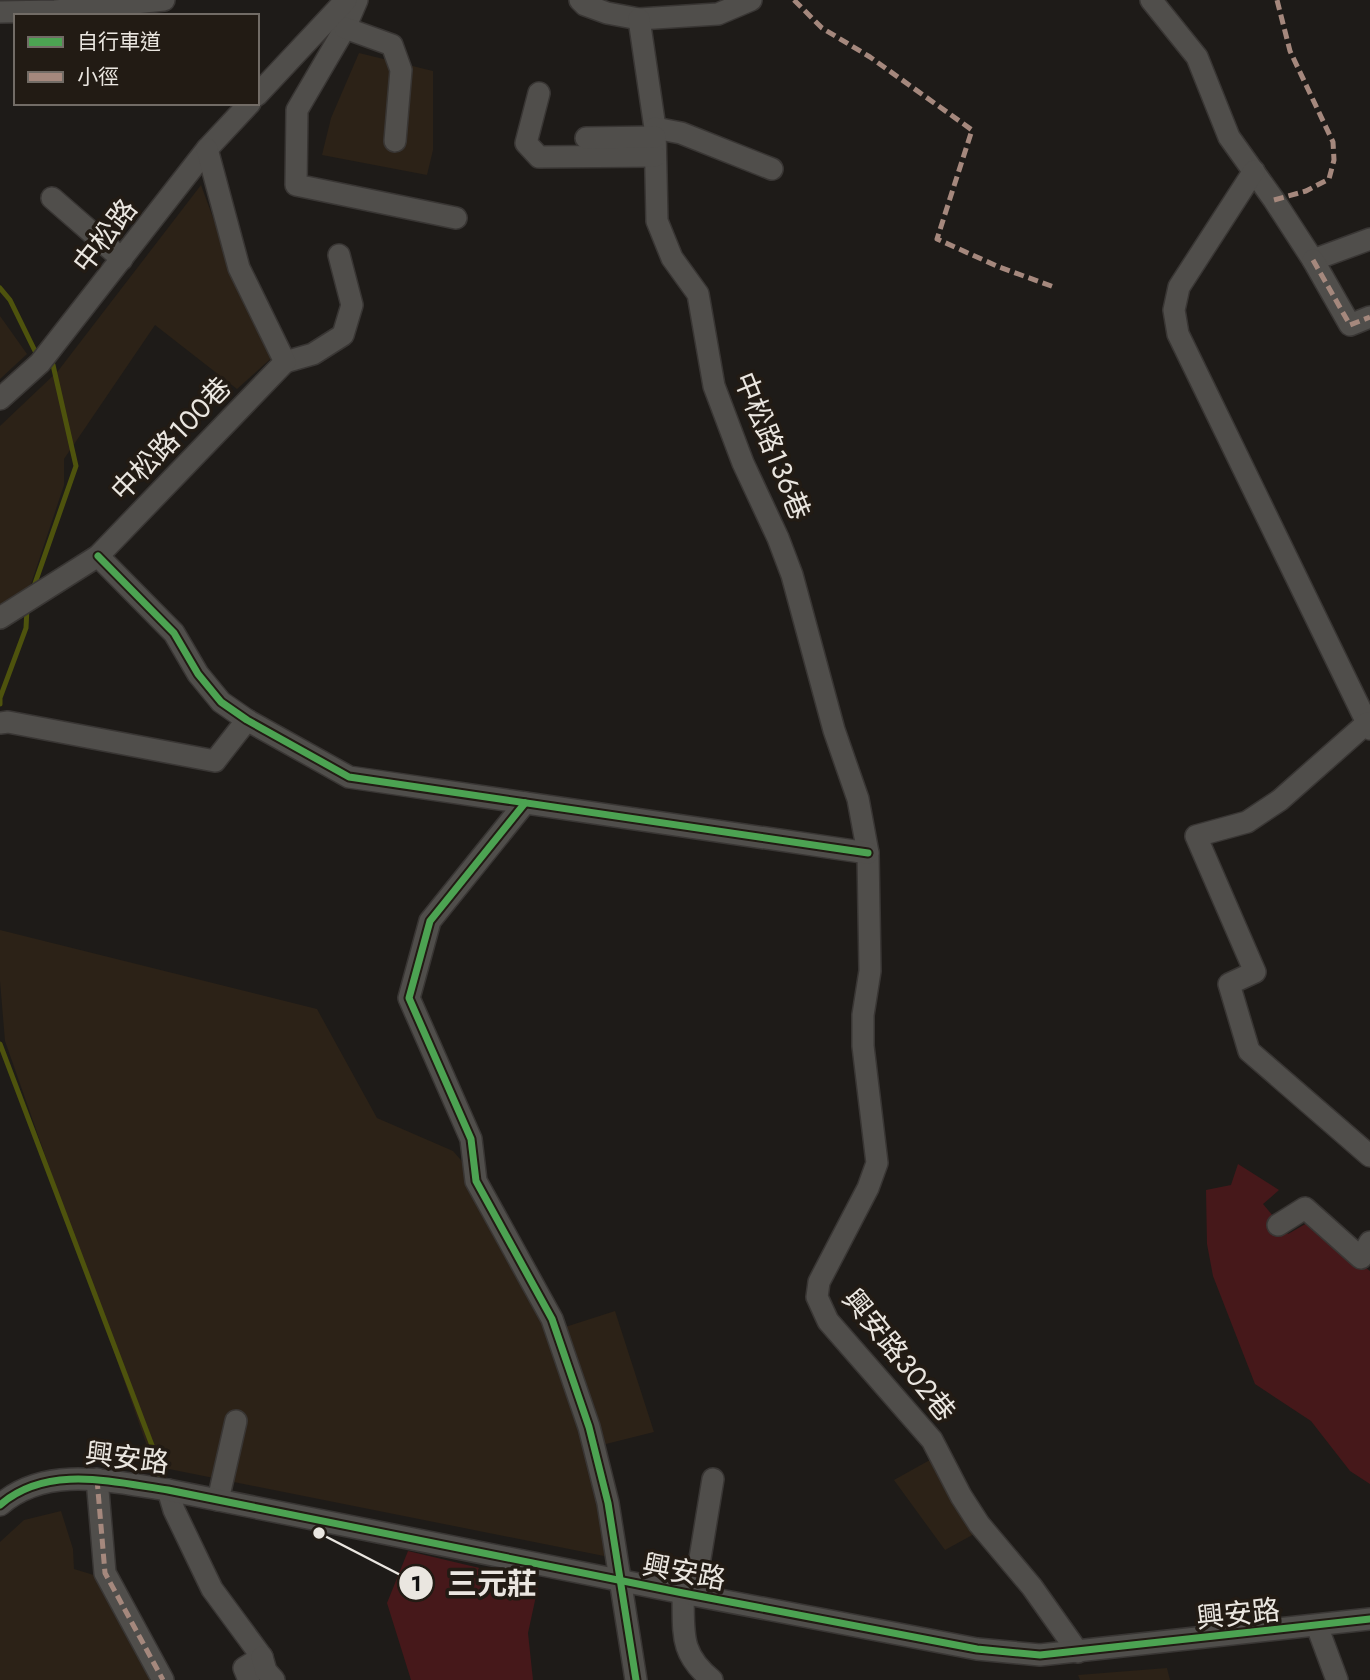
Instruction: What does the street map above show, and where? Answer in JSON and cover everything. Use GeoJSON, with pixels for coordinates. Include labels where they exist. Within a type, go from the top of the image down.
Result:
{"type":"FeatureCollection","features":[{"type":"Feature","properties":{"kind":"street"},"geometry":{"type":"LineString","coordinates":[[0,12],[55,11],[164,0]]}},
{"type":"Feature","properties":{"kind":"street"},"geometry":{"type":"LineString","coordinates":[[259,93],[346,0]]}},
{"type":"Feature","properties":{"kind":"street"},"geometry":{"type":"LineString","coordinates":[[357,0],[345,28],[298,110],[296,185],[456,218]]}},
{"type":"Feature","properties":{"kind":"street"},"geometry":{"type":"LineString","coordinates":[[580,0],[585,5],[607,13],[639,19],[718,14],[751,0]]}},
{"type":"Feature","properties":{"kind":"street"},"geometry":{"type":"LineString","coordinates":[[1151,0],[1197,57],[1229,138],[1313,260],[1350,325],[1370,317]]}},
{"type":"Feature","properties":{"kind":"street","name":"中松路136巷"},"geometry":{"type":"LineString","coordinates":[[639,19],[655,140],[657,221],[672,258],[698,294],[714,386],[743,463],[792,575],[830,717],[858,799],[868,853]]}},
{"type":"Feature","properties":{"kind":"street"},"geometry":{"type":"LineString","coordinates":[[345,28],[392,45],[401,70],[395,141]]}},
{"type":"Feature","properties":{"kind":"street"},"geometry":{"type":"LineString","coordinates":[[539,93],[526,143],[539,157],[655,140],[681,133],[772,169]]}},
{"type":"Feature","properties":{"kind":"street","name":"中松路"},"geometry":{"type":"LineString","coordinates":[[0,399],[40,363],[207,149],[248,105]]}},
{"type":"Feature","properties":{"kind":"street"},"geometry":{"type":"LineString","coordinates":[[586,138],[655,140]]}},
{"type":"Feature","properties":{"kind":"street"},"geometry":{"type":"LineString","coordinates":[[207,149],[239,268],[285,362]]}},
{"type":"Feature","properties":{"kind":"street"},"geometry":{"type":"LineString","coordinates":[[1254,171],[1179,287],[1174,310],[1178,334],[1368,726],[1280,800],[1247,822],[1196,836],[1255,972],[1229,984],[1249,1051],[1370,1156]]}},
{"type":"Feature","properties":{"kind":"street"},"geometry":{"type":"LineString","coordinates":[[52,198],[122,259]]}},
{"type":"Feature","properties":{"kind":"street"},"geometry":{"type":"LineString","coordinates":[[1313,260],[1370,240]]}},
{"type":"Feature","properties":{"kind":"street","name":"中松路100巷"},"geometry":{"type":"LineString","coordinates":[[0,618],[98,556],[285,362],[313,354],[343,335],[352,305],[340,255]]}},
{"type":"Feature","properties":{"kind":"street"},"geometry":{"type":"LineString","coordinates":[[98,556],[174,633],[198,674],[222,702],[247,720],[349,777],[868,853]]}},
{"type":"Feature","properties":{"kind":"street"},"geometry":{"type":"LineString","coordinates":[[0,723],[8,722],[215,761],[247,720]]}},
{"type":"Feature","properties":{"kind":"street"},"geometry":{"type":"LineString","coordinates":[[525,803],[430,921],[409,998],[471,1139],[475,1181],[552,1319],[589,1427],[608,1503],[636,1680]]}},
{"type":"Feature","properties":{"kind":"street","name":"興安路302巷"},"geometry":{"type":"LineString","coordinates":[[868,853],[870,971],[863,1015],[863,1046],[877,1163],[868,1188],[819,1282],[817,1297],[828,1321],[932,1440],[979,1524],[1031,1587],[1078,1653]]}},
{"type":"Feature","properties":{"kind":"street"},"geometry":{"type":"LineString","coordinates":[[1278,1225],[1305,1208],[1361,1258],[1370,1242]]}},
{"type":"Feature","properties":{"kind":"street"},"geometry":{"type":"LineString","coordinates":[[218,1500],[236,1421]]}},
{"type":"Feature","properties":{"kind":"street","name":"興安路"},"geometry":{"type":"LineString","coordinates":[[3,1498],[37,1484],[69,1479],[97,1479],[168,1490],[620,1581],[977,1648],[1040,1655],[1078,1653],[1370,1619]]}},
{"type":"Feature","properties":{"kind":"street"},"geometry":{"type":"LineString","coordinates":[[97,1479],[105,1573],[163,1680]]}},
{"type":"Feature","properties":{"kind":"street"},"geometry":{"type":"LineString","coordinates":[[712,1680],[698,1668],[687,1653],[688,1594],[713,1479]]}},
{"type":"Feature","properties":{"kind":"street"},"geometry":{"type":"LineString","coordinates":[[168,1490],[174,1510],[212,1590],[262,1657],[266,1671],[274,1680]]}},
{"type":"Feature","properties":{"kind":"street"},"geometry":{"type":"LineString","coordinates":[[1317,1626],[1337,1680]]}},
{"type":"Feature","properties":{"kind":"street"},"geometry":{"type":"LineString","coordinates":[[249,1680],[244,1668],[262,1657]]}},
{"type":"Feature","properties":{"kind":"shaded area"},"geometry":{"type":"Polygon","coordinates":[[[359,53],[433,71],[433,150],[427,175],[322,155],[331,118],[359,53]]]}},
{"type":"Feature","properties":{"kind":"shaded area"},"geometry":{"type":"Polygon","coordinates":[[[201,185],[237,283],[276,354],[237,389],[155,325],[64,459],[64,485],[27,596],[0,615],[0,426],[58,371],[201,185]]]}},
{"type":"Feature","properties":{"kind":"shaded area"},"geometry":{"type":"Polygon","coordinates":[[[0,316],[27,354],[0,379],[0,316]]]}},
{"type":"Feature","properties":{"kind":"shaded area"},"geometry":{"type":"Polygon","coordinates":[[[0,930],[317,1009],[377,1118],[453,1151],[467,1167],[559,1329],[615,1311],[654,1432],[590,1448],[614,1558],[154,1466],[5,1041],[0,981],[0,930]]]}},
{"type":"Feature","properties":{"kind":"shaded area"},"geometry":{"type":"Polygon","coordinates":[[[1238,1164],[1279,1190],[1263,1204],[1288,1234],[1307,1223],[1370,1271],[1370,1484],[1350,1471],[1311,1421],[1255,1384],[1213,1276],[1207,1244],[1206,1190],[1231,1185],[1238,1164]]]}},
{"type":"Feature","properties":{"kind":"shaded area"},"geometry":{"type":"Polygon","coordinates":[[[937,1456],[976,1533],[945,1550],[894,1480],[937,1456]]]}},
{"type":"Feature","properties":{"kind":"shaded area"},"geometry":{"type":"Polygon","coordinates":[[[61,1511],[73,1549],[74,1569],[97,1576],[152,1680],[0,1680],[0,1542],[24,1520],[61,1511]]]}},
{"type":"Feature","properties":{"kind":"shaded area"},"geometry":{"type":"Polygon","coordinates":[[[408,1551],[539,1582],[528,1633],[533,1680],[411,1680],[387,1603],[408,1551]]]}},
{"type":"Feature","properties":{"kind":"shaded area"},"geometry":{"type":"Polygon","coordinates":[[[1167,1668],[1170,1680],[1080,1680],[1078,1675],[1167,1668]]]}},
{"type":"Feature","properties":{"kind":"waterway"},"geometry":{"type":"LineString","coordinates":[[0,288],[10,300],[35,351],[39,354]]}},
{"type":"Feature","properties":{"kind":"waterway"},"geometry":{"type":"LineString","coordinates":[[33,589],[76,466],[53,365],[47,360]]}},
{"type":"Feature","properties":{"kind":"waterway"},"geometry":{"type":"LineString","coordinates":[[0,704],[26,628],[27,608]]}},
{"type":"Feature","properties":{"kind":"waterway"},"geometry":{"type":"LineString","coordinates":[[0,1044],[153,1448],[161,1484]]}},
{"type":"Feature","properties":{"kind":"marked path"},"geometry":{"type":"LineString","coordinates":[[794,0],[822,28],[870,57],[972,130],[937,239],[999,267],[1054,287]]}},
{"type":"Feature","properties":{"kind":"marked path"},"geometry":{"type":"LineString","coordinates":[[1274,200],[1306,191],[1329,179],[1334,160],[1333,142],[1290,51],[1277,0]]}},
{"type":"Feature","properties":{"kind":"marked path"},"geometry":{"type":"LineString","coordinates":[[1313,260],[1350,325],[1370,317]]}},
{"type":"Feature","properties":{"kind":"marked path"},"geometry":{"type":"LineString","coordinates":[[97,1479],[105,1573],[163,1680]]}},
{"type":"Feature","properties":{"kind":"cycle path"},"geometry":{"type":"LineString","coordinates":[[98,556],[174,633],[198,674],[221,702],[247,720],[349,777],[868,853]]}},
{"type":"Feature","properties":{"kind":"cycle path"},"geometry":{"type":"LineString","coordinates":[[525,803],[430,921],[409,998],[471,1139],[476,1181],[552,1319],[589,1427],[608,1503],[636,1680]]}},
{"type":"Feature","properties":{"kind":"cycle path"},"geometry":{"type":"LineString","coordinates":[[0,1505],[18,1492],[59,1480],[125,1483],[977,1649],[1040,1655],[1370,1619]]}},
{"type":"Feature","properties":{"kind":"place","name":"三元莊"},"geometry":{"type":"Point","coordinates":[319,1533]}}]}
